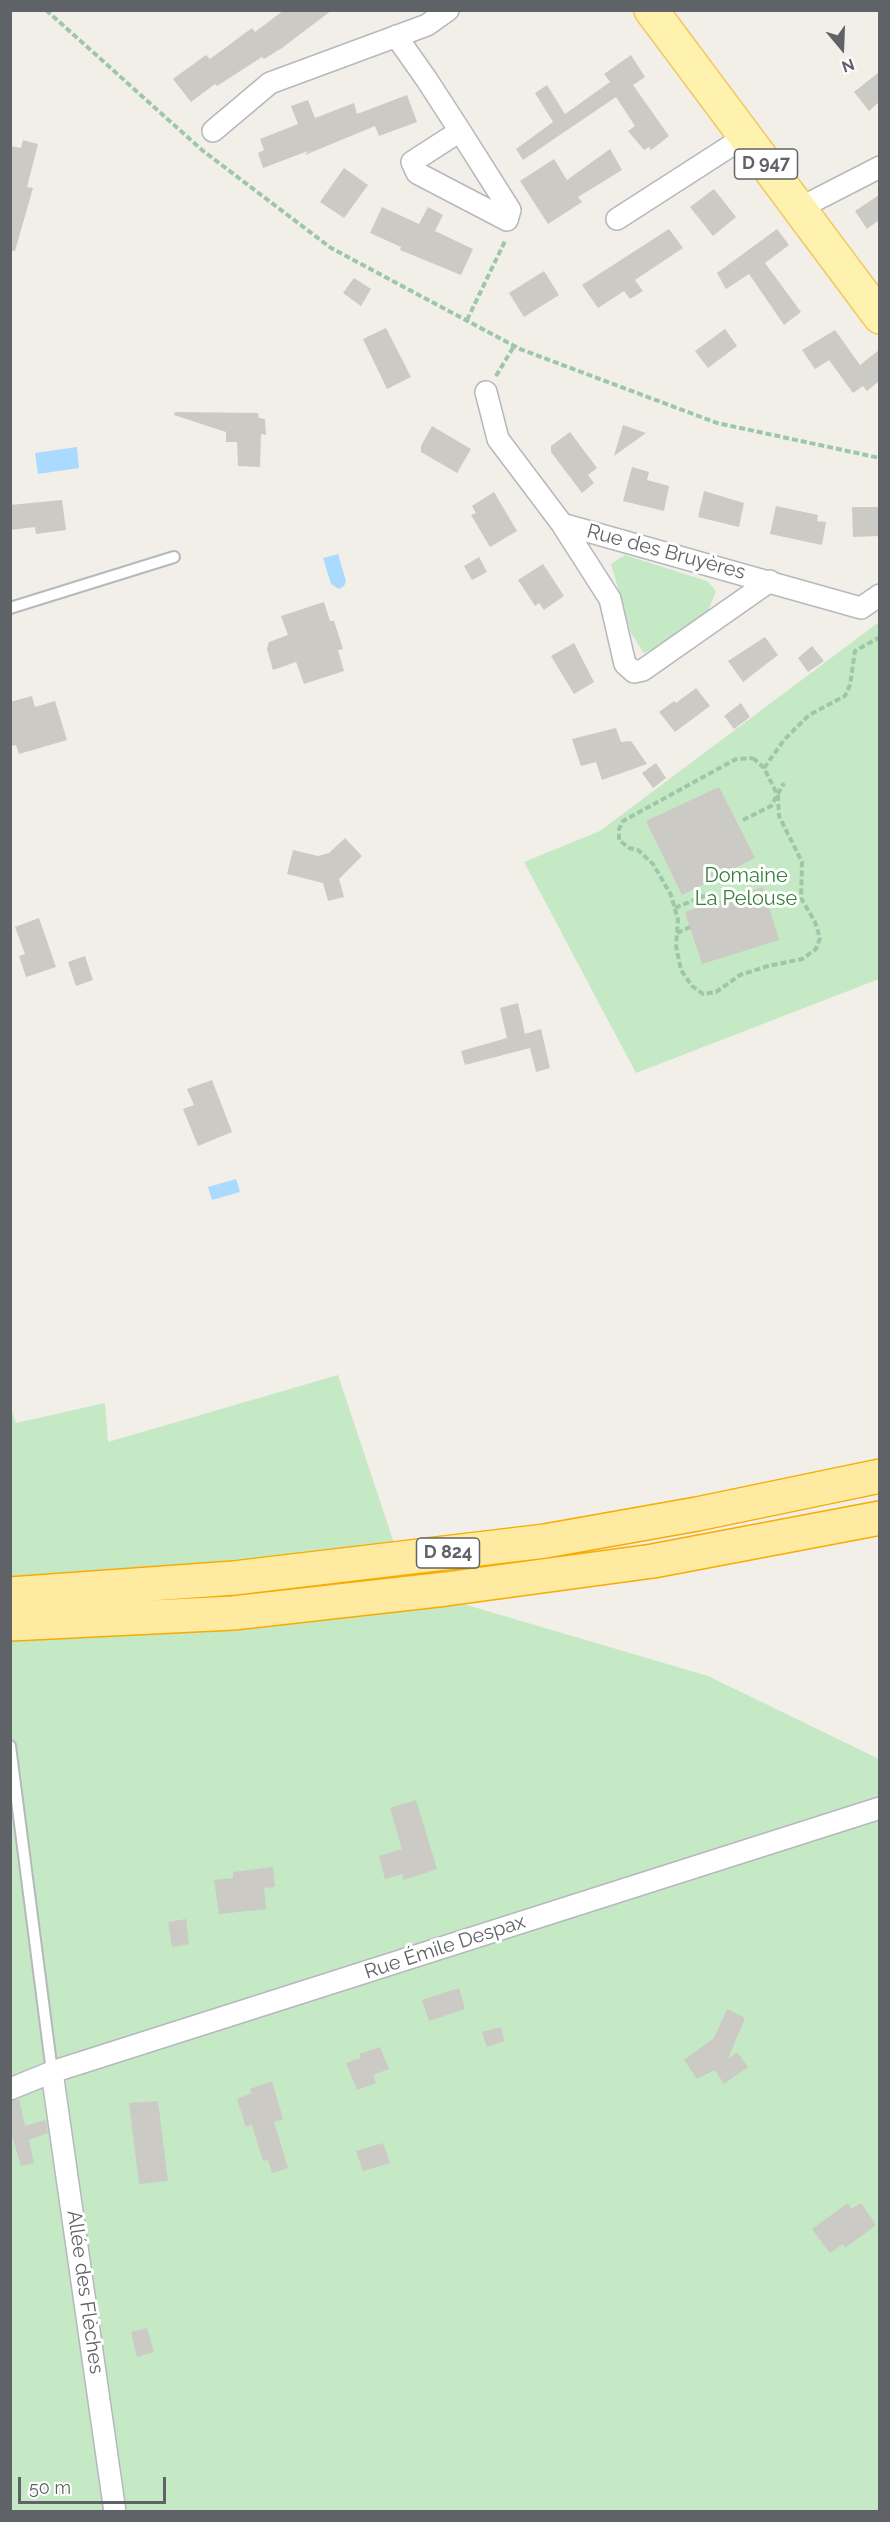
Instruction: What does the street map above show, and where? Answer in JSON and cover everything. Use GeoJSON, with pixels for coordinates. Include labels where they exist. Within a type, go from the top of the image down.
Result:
{"type":"FeatureCollection","features":[{"type":"Feature","properties":{"kind":"highway","name":"D 824"},"geometry":{"type":"LineString","coordinates":[[10,1594],[234,1578],[545,1540],[697,1514],[870,1476]]}},
{"type":"Feature","properties":{"kind":"highway","name":"D 824"},"geometry":{"type":"LineString","coordinates":[[10,1624],[233,1612],[550,1576],[756,1542],[879,1518]]}},
{"type":"Feature","properties":{"kind":"highway"},"geometry":{"type":"LineString","coordinates":[[756,1542],[879,1532]]}},
{"type":"Feature","properties":{"kind":"main road","name":"D 947"},"geometry":{"type":"LineString","coordinates":[[651,10],[879,317]]}},
{"type":"Feature","properties":{"kind":"street"},"geometry":{"type":"LineString","coordinates":[[213,131],[270,83],[427,25],[448,10]]}},
{"type":"Feature","properties":{"kind":"street"},"geometry":{"type":"LineString","coordinates":[[396,36],[459,131],[510,210],[507,220],[417,173],[412,162],[459,131]]}},
{"type":"Feature","properties":{"kind":"street"},"geometry":{"type":"LineString","coordinates":[[616,219],[746,136]]}},
{"type":"Feature","properties":{"kind":"street"},"geometry":{"type":"LineString","coordinates":[[798,209],[879,167]]}},
{"type":"Feature","properties":{"kind":"street","name":"Rue des Bruyères"},"geometry":{"type":"LineString","coordinates":[[486,392],[498,439],[561,524],[610,599],[625,664],[634,672],[643,670],[770,581]]}},
{"type":"Feature","properties":{"kind":"street","name":"Rue des Bruyères"},"geometry":{"type":"LineString","coordinates":[[561,524],[861,608],[879,595]]}},
{"type":"Feature","properties":{"kind":"street","name":"Rue Émile Despax"},"geometry":{"type":"LineString","coordinates":[[10,2089],[52,2072],[879,1808]]}},
{"type":"Feature","properties":{"kind":"street","name":"Allée des Flèches"},"geometry":{"type":"LineString","coordinates":[[52,2072],[115,2511]]}},
{"type":"Feature","properties":{"kind":"lane"},"geometry":{"type":"LineString","coordinates":[[10,608],[174,556]]}},
{"type":"Feature","properties":{"kind":"lane"},"geometry":{"type":"LineString","coordinates":[[10,1746],[52,2072]]}},
{"type":"Feature","properties":{"kind":"path"},"geometry":{"type":"LineString","coordinates":[[46,10],[202,150],[332,248],[514,346],[717,423],[879,458]]}},
{"type":"Feature","properties":{"kind":"path"},"geometry":{"type":"LineString","coordinates":[[467,320],[508,235],[507,220]]}},
{"type":"Feature","properties":{"kind":"path"},"geometry":{"type":"LineString","coordinates":[[486,392],[514,346]]}},
{"type":"Feature","properties":{"kind":"path"},"geometry":{"type":"LineString","coordinates":[[764,768],[784,740],[809,715],[845,696],[850,685],[855,651],[879,637]]}},
{"type":"Feature","properties":{"kind":"path"},"geometry":{"type":"LineString","coordinates":[[753,758],[764,768],[778,796],[779,816],[802,862],[801,898],[815,922],[820,938],[816,949],[802,959],[740,975],[716,992],[703,994],[692,986],[681,970],[676,946],[678,920],[671,895],[653,864],[638,850],[629,848],[619,840],[619,829],[623,821],[736,759],[753,758]]}},
{"type":"Feature","properties":{"kind":"path"},"geometry":{"type":"LineString","coordinates":[[744,819],[771,806],[784,783]]}},
{"type":"Feature","properties":{"kind":"path"},"geometry":{"type":"LineString","coordinates":[[675,908],[711,893]]}},
{"type":"Feature","properties":{"kind":"path"},"geometry":{"type":"LineString","coordinates":[[677,934],[690,927]]}},
{"type":"Feature","properties":{"kind":"green space"},"geometry":{"type":"Polygon","coordinates":[[[625,555],[707,581],[716,591],[708,611],[661,645],[644,653],[631,633],[611,564],[625,555]]]}},
{"type":"Feature","properties":{"kind":"green space","name":"Domaine La Pelouse"},"geometry":{"type":"Polygon","coordinates":[[[879,622],[879,979],[636,1073],[524,862],[600,831],[879,622]]]}},
{"type":"Feature","properties":{"kind":"green space"},"geometry":{"type":"Polygon","coordinates":[[[338,1375],[409,1588],[708,1676],[879,1759],[879,2511],[11,2511],[10,1406],[16,1423],[105,1403],[108,1442],[338,1375]]]}},
{"type":"Feature","properties":{"kind":"water"},"geometry":{"type":"Polygon","coordinates":[[[77,447],[79,468],[38,474],[35,453],[77,447]]]}},
{"type":"Feature","properties":{"kind":"water"},"geometry":{"type":"Polygon","coordinates":[[[338,554],[346,581],[339,589],[331,584],[323,558],[338,554]]]}},
{"type":"Feature","properties":{"kind":"water"},"geometry":{"type":"Polygon","coordinates":[[[236,1179],[240,1192],[212,1200],[208,1187],[236,1179]]]}},
{"type":"Feature","properties":{"kind":"building"},"geometry":{"type":"Polygon","coordinates":[[[284,10],[332,10],[282,48],[264,59],[262,57],[217,86],[215,84],[191,102],[173,79],[206,55],[210,59],[252,28],[255,32],[284,10]]]}},
{"type":"Feature","properties":{"kind":"building"},"geometry":{"type":"Polygon","coordinates":[[[631,55],[645,77],[633,85],[669,136],[651,150],[649,147],[644,150],[628,131],[635,126],[616,97],[523,160],[516,149],[553,122],[535,93],[547,85],[565,114],[610,82],[604,74],[631,55]]]}},
{"type":"Feature","properties":{"kind":"building"},"geometry":{"type":"Polygon","coordinates":[[[879,72],[879,102],[869,111],[854,92],[879,72]]]}},
{"type":"Feature","properties":{"kind":"building"},"geometry":{"type":"Polygon","coordinates":[[[407,95],[417,122],[379,136],[375,126],[305,155],[308,151],[263,168],[258,153],[264,150],[260,139],[298,124],[291,106],[308,100],[315,118],[354,103],[357,114],[407,95]]]}},
{"type":"Feature","properties":{"kind":"building"},"geometry":{"type":"Polygon","coordinates":[[[23,140],[38,144],[27,187],[33,188],[15,251],[10,250],[10,146],[21,148],[23,140]]]}},
{"type":"Feature","properties":{"kind":"building"},"geometry":{"type":"Polygon","coordinates":[[[610,149],[622,170],[578,197],[582,202],[548,224],[520,181],[554,159],[567,180],[610,149]]]}},
{"type":"Feature","properties":{"kind":"building"},"geometry":{"type":"Polygon","coordinates":[[[344,168],[368,185],[344,218],[320,202],[344,168]]]}},
{"type":"Feature","properties":{"kind":"building"},"geometry":{"type":"Polygon","coordinates":[[[714,189],[736,217],[713,236],[690,207],[714,189]]]}},
{"type":"Feature","properties":{"kind":"building"},"geometry":{"type":"Polygon","coordinates":[[[879,195],[879,220],[867,229],[855,211],[879,195]]]}},
{"type":"Feature","properties":{"kind":"building"},"geometry":{"type":"Polygon","coordinates":[[[382,207],[419,224],[428,207],[443,215],[435,231],[473,249],[461,275],[400,250],[401,247],[370,233],[382,207]]]}},
{"type":"Feature","properties":{"kind":"building"},"geometry":{"type":"Polygon","coordinates":[[[669,229],[683,248],[635,280],[643,291],[630,299],[624,291],[598,308],[582,285],[669,229]]]}},
{"type":"Feature","properties":{"kind":"building"},"geometry":{"type":"Polygon","coordinates":[[[777,229],[789,245],[765,263],[801,312],[784,325],[749,274],[726,289],[717,273],[777,229]]]}},
{"type":"Feature","properties":{"kind":"building"},"geometry":{"type":"Polygon","coordinates":[[[544,271],[559,295],[524,317],[509,293],[544,271]]]}},
{"type":"Feature","properties":{"kind":"building"},"geometry":{"type":"Polygon","coordinates":[[[354,278],[371,289],[361,306],[343,293],[354,278]]]}},
{"type":"Feature","properties":{"kind":"building"},"geometry":{"type":"Polygon","coordinates":[[[386,328],[411,377],[387,389],[363,339],[386,328]]]}},
{"type":"Feature","properties":{"kind":"building"},"geometry":{"type":"Polygon","coordinates":[[[725,329],[737,346],[708,368],[695,351],[725,329]]]}},
{"type":"Feature","properties":{"kind":"building"},"geometry":{"type":"Polygon","coordinates":[[[835,330],[860,365],[879,350],[879,381],[867,391],[863,386],[853,393],[829,360],[815,369],[802,350],[835,330]]]}},
{"type":"Feature","properties":{"kind":"building"},"geometry":{"type":"Polygon","coordinates":[[[175,412],[258,413],[259,418],[265,419],[266,435],[261,434],[260,467],[238,466],[237,442],[226,442],[226,432],[174,415],[175,412]]]}},
{"type":"Feature","properties":{"kind":"building"},"geometry":{"type":"Polygon","coordinates":[[[623,425],[646,433],[614,456],[623,425]]]}},
{"type":"Feature","properties":{"kind":"building"},"geometry":{"type":"Polygon","coordinates":[[[432,426],[471,449],[457,473],[421,452],[421,446],[432,426]]]}},
{"type":"Feature","properties":{"kind":"building"},"geometry":{"type":"Polygon","coordinates":[[[570,432],[597,468],[588,475],[594,483],[582,493],[551,452],[551,446],[570,432]]]}},
{"type":"Feature","properties":{"kind":"building"},"geometry":{"type":"Polygon","coordinates":[[[632,467],[649,472],[647,480],[669,486],[664,511],[623,501],[632,467]]]}},
{"type":"Feature","properties":{"kind":"building"},"geometry":{"type":"Polygon","coordinates":[[[704,491],[744,503],[739,527],[698,517],[704,491]]]}},
{"type":"Feature","properties":{"kind":"building"},"geometry":{"type":"Polygon","coordinates":[[[494,492],[517,531],[490,547],[471,515],[476,513],[472,506],[494,492]]]}},
{"type":"Feature","properties":{"kind":"building"},"geometry":{"type":"Polygon","coordinates":[[[62,500],[66,530],[36,534],[35,527],[10,530],[10,505],[62,500]]]}},
{"type":"Feature","properties":{"kind":"building"},"geometry":{"type":"Polygon","coordinates":[[[776,506],[818,515],[817,521],[826,522],[822,545],[770,534],[776,506]]]}},
{"type":"Feature","properties":{"kind":"building"},"geometry":{"type":"Polygon","coordinates":[[[852,507],[879,507],[879,536],[853,537],[852,507]]]}},
{"type":"Feature","properties":{"kind":"building"},"geometry":{"type":"Polygon","coordinates":[[[479,557],[487,572],[472,580],[464,566],[479,557]]]}},
{"type":"Feature","properties":{"kind":"building"},"geometry":{"type":"Polygon","coordinates":[[[543,564],[564,596],[544,610],[539,603],[535,606],[518,580],[543,564]]]}},
{"type":"Feature","properties":{"kind":"building"},"geometry":{"type":"Polygon","coordinates":[[[324,602],[330,621],[334,621],[343,649],[338,650],[344,671],[304,684],[296,662],[273,670],[267,649],[269,642],[288,635],[281,616],[324,602]]]}},
{"type":"Feature","properties":{"kind":"building"},"geometry":{"type":"Polygon","coordinates":[[[765,637],[778,655],[743,682],[728,661],[765,637]]]}},
{"type":"Feature","properties":{"kind":"building"},"geometry":{"type":"Polygon","coordinates":[[[574,643],[594,682],[574,694],[551,656],[574,643]]]}},
{"type":"Feature","properties":{"kind":"building"},"geometry":{"type":"Polygon","coordinates":[[[812,646],[824,661],[808,672],[798,658],[812,646]]]}},
{"type":"Feature","properties":{"kind":"building"},"geometry":{"type":"Polygon","coordinates":[[[696,688],[710,706],[675,732],[659,712],[696,688]]]}},
{"type":"Feature","properties":{"kind":"building"},"geometry":{"type":"Polygon","coordinates":[[[32,696],[35,707],[55,701],[67,740],[19,754],[16,745],[10,746],[10,702],[32,696]]]}},
{"type":"Feature","properties":{"kind":"building"},"geometry":{"type":"Polygon","coordinates":[[[741,703],[750,717],[734,729],[724,716],[741,703]]]}},
{"type":"Feature","properties":{"kind":"building"},"geometry":{"type":"Polygon","coordinates":[[[616,728],[621,742],[631,741],[647,764],[602,780],[596,762],[581,766],[572,739],[616,728]]]}},
{"type":"Feature","properties":{"kind":"building"},"geometry":{"type":"Polygon","coordinates":[[[656,763],[666,778],[653,788],[642,773],[656,763]]]}},
{"type":"Feature","properties":{"kind":"building"},"geometry":{"type":"Polygon","coordinates":[[[719,787],[755,858],[682,895],[646,821],[719,787]]]}},
{"type":"Feature","properties":{"kind":"building"},"geometry":{"type":"Polygon","coordinates":[[[345,838],[362,856],[339,879],[344,897],[328,901],[323,883],[287,874],[293,850],[318,856],[329,853],[345,838]]]}},
{"type":"Feature","properties":{"kind":"building"},"geometry":{"type":"Polygon","coordinates":[[[763,887],[779,940],[702,964],[685,912],[763,887]]]}},
{"type":"Feature","properties":{"kind":"building"},"geometry":{"type":"Polygon","coordinates":[[[39,918],[56,967],[26,977],[19,956],[25,954],[15,927],[39,918]]]}},
{"type":"Feature","properties":{"kind":"building"},"geometry":{"type":"Polygon","coordinates":[[[85,956],[93,980],[76,986],[68,962],[85,956]]]}},
{"type":"Feature","properties":{"kind":"building"},"geometry":{"type":"Polygon","coordinates":[[[518,1003],[525,1034],[541,1029],[550,1068],[536,1072],[530,1048],[465,1065],[461,1051],[507,1038],[500,1008],[518,1003]]]}},
{"type":"Feature","properties":{"kind":"building"},"geometry":{"type":"Polygon","coordinates":[[[212,1080],[232,1132],[198,1146],[183,1109],[194,1105],[187,1089],[212,1080]]]}},
{"type":"Feature","properties":{"kind":"building"},"geometry":{"type":"Polygon","coordinates":[[[416,1800],[437,1869],[404,1880],[402,1874],[385,1879],[379,1856],[402,1849],[390,1808],[416,1800]]]}},
{"type":"Feature","properties":{"kind":"building"},"geometry":{"type":"Polygon","coordinates":[[[273,1867],[275,1887],[264,1888],[266,1909],[219,1914],[214,1880],[233,1878],[233,1872],[273,1867]]]}},
{"type":"Feature","properties":{"kind":"building"},"geometry":{"type":"Polygon","coordinates":[[[186,1919],[189,1944],[172,1947],[168,1922],[186,1919]]]}},
{"type":"Feature","properties":{"kind":"building"},"geometry":{"type":"Polygon","coordinates":[[[459,1988],[465,2009],[429,2021],[422,2000],[459,1988]]]}},
{"type":"Feature","properties":{"kind":"building"},"geometry":{"type":"Polygon","coordinates":[[[727,2009],[745,2018],[728,2059],[737,2052],[748,2067],[724,2084],[715,2070],[697,2079],[684,2060],[714,2038],[727,2009]]]}},
{"type":"Feature","properties":{"kind":"building"},"geometry":{"type":"Polygon","coordinates":[[[501,2027],[504,2041],[487,2047],[482,2032],[501,2027]]]}},
{"type":"Feature","properties":{"kind":"building"},"geometry":{"type":"Polygon","coordinates":[[[380,2047],[389,2069],[373,2075],[376,2083],[357,2090],[346,2063],[361,2058],[359,2054],[380,2047]]]}},
{"type":"Feature","properties":{"kind":"building"},"geometry":{"type":"Polygon","coordinates":[[[272,2081],[283,2119],[274,2122],[288,2168],[272,2173],[268,2160],[263,2161],[252,2125],[246,2127],[237,2099],[252,2093],[250,2089],[272,2081]]]}},
{"type":"Feature","properties":{"kind":"building"},"geometry":{"type":"Polygon","coordinates":[[[19,2099],[25,2126],[46,2120],[48,2133],[29,2140],[34,2163],[21,2166],[10,2129],[10,2101],[19,2099]]]}},
{"type":"Feature","properties":{"kind":"building"},"geometry":{"type":"Polygon","coordinates":[[[158,2101],[168,2181],[139,2184],[129,2103],[158,2101]]]}},
{"type":"Feature","properties":{"kind":"building"},"geometry":{"type":"Polygon","coordinates":[[[383,2143],[390,2163],[363,2171],[356,2151],[383,2143]]]}},
{"type":"Feature","properties":{"kind":"building"},"geometry":{"type":"Polygon","coordinates":[[[848,2203],[851,2209],[861,2203],[876,2225],[845,2248],[843,2244],[830,2253],[812,2229],[848,2203]]]}},
{"type":"Feature","properties":{"kind":"building"},"geometry":{"type":"Polygon","coordinates":[[[147,2328],[154,2352],[137,2357],[131,2332],[147,2328]]]}}]}
